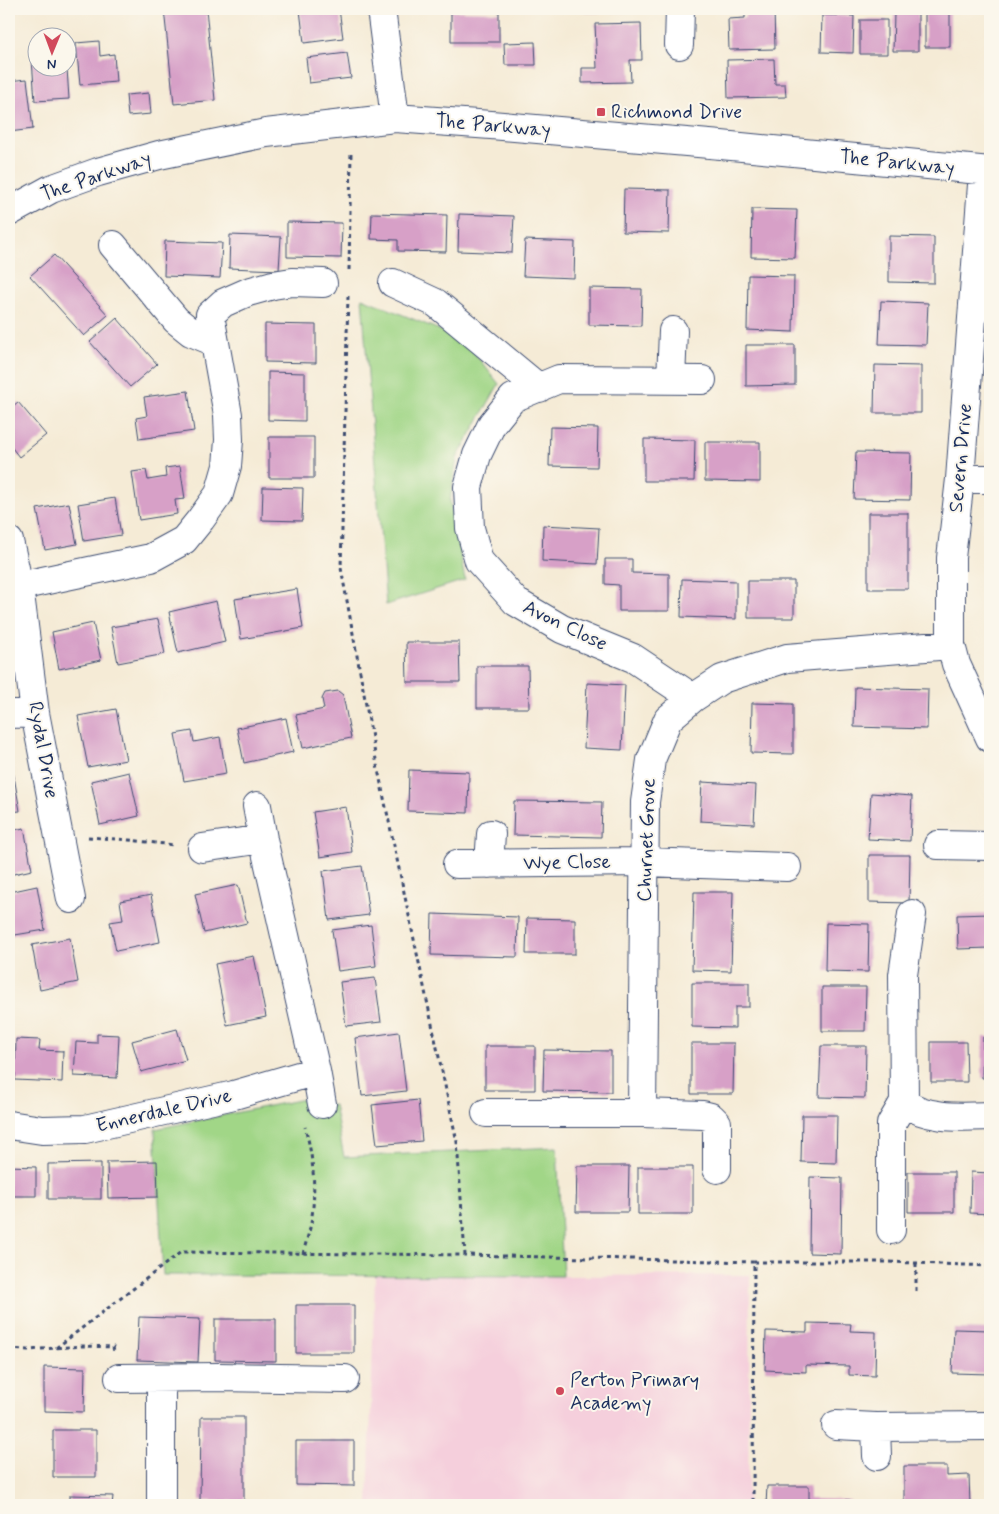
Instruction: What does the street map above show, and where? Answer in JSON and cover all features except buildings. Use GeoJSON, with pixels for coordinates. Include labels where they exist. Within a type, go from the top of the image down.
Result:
{"type":"FeatureCollection","features":[{"type":"Feature","properties":{"kind":"street"},"geometry":{"type":"LineString","coordinates":[[381,9],[395,118]]}},
{"type":"Feature","properties":{"kind":"street"},"geometry":{"type":"LineString","coordinates":[[679,45],[680,9]]}},
{"type":"Feature","properties":{"kind":"street","name":"The Parkway"},"geometry":{"type":"LineString","coordinates":[[9,212],[51,189],[98,172],[159,155],[266,133],[395,118],[721,145],[986,171]]}},
{"type":"Feature","properties":{"kind":"street","name":"Severn Drive"},"geometry":{"type":"LineString","coordinates":[[986,171],[960,479],[951,558],[951,645],[956,664],[990,738]]}},
{"type":"Feature","properties":{"kind":"street"},"geometry":{"type":"LineString","coordinates":[[113,245],[176,320],[191,332],[216,342]]}},
{"type":"Feature","properties":{"kind":"street"},"geometry":{"type":"LineString","coordinates":[[19,586],[152,558],[184,540],[219,494],[227,466],[228,415],[210,315],[223,303],[248,292],[292,282],[323,282]]}},
{"type":"Feature","properties":{"kind":"street"},"geometry":{"type":"LineString","coordinates":[[393,283],[436,303],[539,388]]}},
{"type":"Feature","properties":{"kind":"street"},"geometry":{"type":"LineString","coordinates":[[670,380],[672,332]]}},
{"type":"Feature","properties":{"kind":"street","name":"Avon Close"},"geometry":{"type":"LineString","coordinates":[[693,698],[633,658],[562,629],[516,602],[479,561],[470,528],[468,487],[477,455],[492,424],[514,398],[559,379],[702,380]]}},
{"type":"Feature","properties":{"kind":"street"},"geometry":{"type":"LineString","coordinates":[[960,479],[990,479]]}},
{"type":"Feature","properties":{"kind":"street","name":"Rydal Drive"},"geometry":{"type":"LineString","coordinates":[[9,541],[19,586],[22,714],[59,835],[70,899]]}},
{"type":"Feature","properties":{"kind":"street","name":"Churnet Grove"},"geometry":{"type":"LineString","coordinates":[[642,1114],[645,802],[651,760],[668,719],[693,698],[722,679],[787,658],[951,645]]}},
{"type":"Feature","properties":{"kind":"street"},"geometry":{"type":"LineString","coordinates":[[257,806],[316,1071],[313,1113]]}},
{"type":"Feature","properties":{"kind":"street"},"geometry":{"type":"LineString","coordinates":[[489,864],[490,834]]}},
{"type":"Feature","properties":{"kind":"street"},"geometry":{"type":"LineString","coordinates":[[202,848],[263,838]]}},
{"type":"Feature","properties":{"kind":"street"},"geometry":{"type":"LineString","coordinates":[[938,845],[990,846]]}},
{"type":"Feature","properties":{"kind":"street","name":"Wye Close"},"geometry":{"type":"LineString","coordinates":[[457,864],[645,862],[787,867]]}},
{"type":"Feature","properties":{"kind":"street"},"geometry":{"type":"LineString","coordinates":[[891,1230],[891,1124],[904,1102],[904,975],[912,914]]}},
{"type":"Feature","properties":{"kind":"street","name":"Ennerdale Drive"},"geometry":{"type":"LineString","coordinates":[[9,1126],[42,1130],[85,1129],[234,1095],[316,1071]]}},
{"type":"Feature","properties":{"kind":"street"},"geometry":{"type":"LineString","coordinates":[[904,1102],[911,1108],[932,1115],[990,1116]]}},
{"type":"Feature","properties":{"kind":"street"},"geometry":{"type":"LineString","coordinates":[[486,1113],[642,1114],[711,1117],[717,1123],[717,1169]]}},
{"type":"Feature","properties":{"kind":"street"},"geometry":{"type":"LineString","coordinates":[[119,1378],[345,1379]]}},
{"type":"Feature","properties":{"kind":"street"},"geometry":{"type":"LineString","coordinates":[[161,1378],[161,1505]]}},
{"type":"Feature","properties":{"kind":"street"},"geometry":{"type":"LineString","coordinates":[[836,1425],[876,1427],[990,1426]]}},
{"type":"Feature","properties":{"kind":"street"},"geometry":{"type":"LineString","coordinates":[[876,1427],[876,1456]]}},
{"type":"Feature","properties":{"kind":"path"},"geometry":{"type":"LineString","coordinates":[[59,835],[202,848]]}},
{"type":"Feature","properties":{"kind":"path"},"geometry":{"type":"LineString","coordinates":[[303,1254],[312,1218],[314,1188],[311,1149],[313,1113]]}},
{"type":"Feature","properties":{"kind":"path"},"geometry":{"type":"LineString","coordinates":[[56,1348],[180,1252],[465,1255]]}},
{"type":"Feature","properties":{"kind":"path"},"geometry":{"type":"LineString","coordinates":[[754,1262],[916,1263],[990,1266]]}},
{"type":"Feature","properties":{"kind":"path"},"geometry":{"type":"LineString","coordinates":[[916,1263],[916,1292]]}},
{"type":"Feature","properties":{"kind":"path"},"geometry":{"type":"LineString","coordinates":[[9,1349],[28,1350],[82,1346],[113,1347],[119,1378]]}},
{"type":"Feature","properties":{"kind":"shaded area","name":"Perton Primary Academy"},"geometry":{"type":"Polygon","coordinates":[[[375,1275],[750,1275],[748,1505],[368,1505],[375,1275]]]}},
{"type":"Feature","properties":{"kind":"green space"},"geometry":{"type":"Polygon","coordinates":[[[362,298],[464,340],[499,384],[457,458],[450,501],[465,580],[386,605],[362,298]]]}},
{"type":"Feature","properties":{"kind":"green space"},"geometry":{"type":"Polygon","coordinates":[[[304,1099],[317,1108],[334,1105],[344,1157],[557,1147],[563,1276],[163,1275],[155,1129],[304,1099]]]}},
{"type":"Feature","properties":{"kind":"place","name":"Richmond Drive"},"geometry":{"type":"Point","coordinates":[601,112]}},
{"type":"Feature","properties":{"kind":"place","name":"Perton Primary Academy"},"geometry":{"type":"Point","coordinates":[560,1391]}}]}
